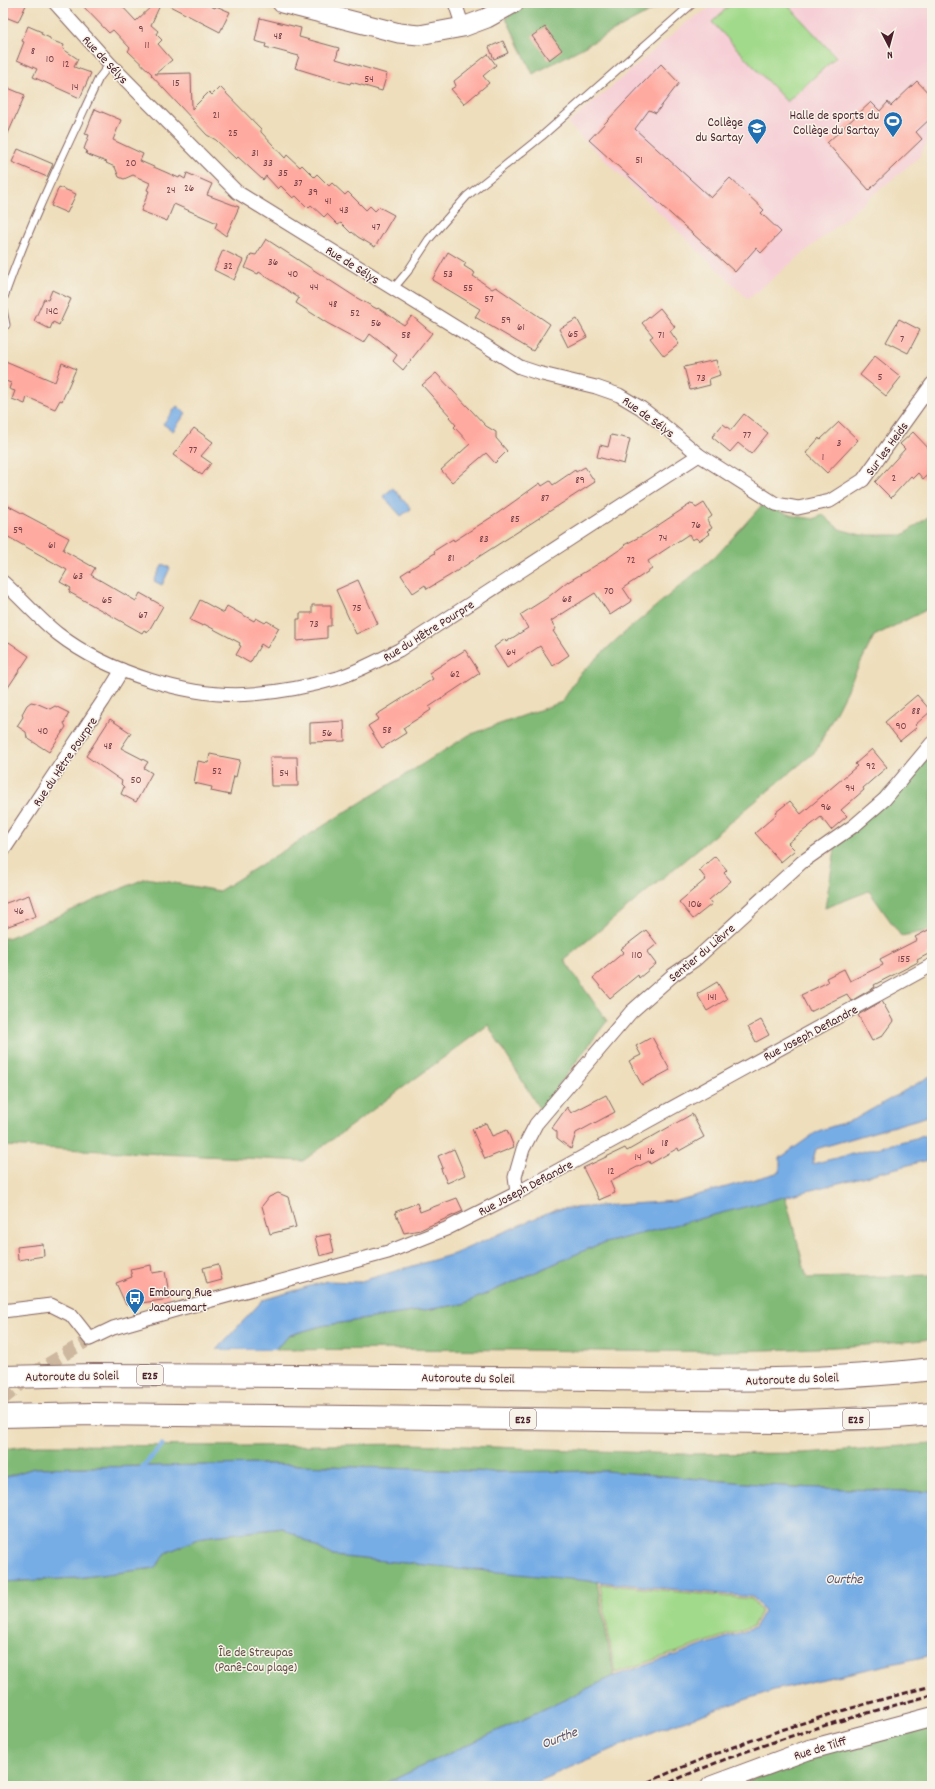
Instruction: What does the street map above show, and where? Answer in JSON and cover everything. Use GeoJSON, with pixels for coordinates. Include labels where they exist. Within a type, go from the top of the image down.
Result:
{"type":"FeatureCollection","features":[{"type":"Feature","properties":{"kind":"highway","name":"Autoroute du Soleil"},"geometry":{"type":"LineString","coordinates":[[3,1376],[297,1376],[703,1380],[815,1379],[890,1374],[932,1369]]}},
{"type":"Feature","properties":{"kind":"highway","name":"E25"},"geometry":{"type":"LineString","coordinates":[[3,1416],[92,1414],[779,1422],[932,1414]]}},
{"type":"Feature","properties":{"kind":"main road"},"geometry":{"type":"LineString","coordinates":[[282,3],[399,33],[419,35],[463,27],[487,18],[514,3]]}},
{"type":"Feature","properties":{"kind":"main road","name":"Rue de Tilff"},"geometry":{"type":"LineString","coordinates":[[711,1786],[808,1750],[932,1717]]}},
{"type":"Feature","properties":{"kind":"street","name":"Rue de Sélys"},"geometry":{"type":"LineString","coordinates":[[55,3],[110,64],[237,192],[520,367],[619,394],[662,424],[699,455]]}},
{"type":"Feature","properties":{"kind":"street"},"geometry":{"type":"LineString","coordinates":[[455,3],[463,27]]}},
{"type":"Feature","properties":{"kind":"street","name":"Sur les Heids"},"geometry":{"type":"LineString","coordinates":[[699,455],[776,504],[798,508],[830,501],[863,480],[932,384]]}},
{"type":"Feature","properties":{"kind":"street","name":"Rue du Hêtre Pourpre"},"geometry":{"type":"LineString","coordinates":[[3,582],[58,634],[87,653],[122,670],[164,685],[204,693],[251,695],[299,687],[338,678],[370,665],[421,636],[699,455]]}},
{"type":"Feature","properties":{"kind":"street","name":"Rue du Hêtre Pourpre"},"geometry":{"type":"LineString","coordinates":[[3,850],[103,701],[122,670]]}},
{"type":"Feature","properties":{"kind":"street","name":"Sentier du Lièvre"},"geometry":{"type":"LineString","coordinates":[[517,1193],[515,1177],[523,1149],[536,1124],[631,1012],[673,975],[696,959],[802,862],[855,825],[885,799],[932,743]]}},
{"type":"Feature","properties":{"kind":"street","name":"Rue Joseph Deflandre"},"geometry":{"type":"LineString","coordinates":[[3,1311],[51,1305],[71,1315],[90,1339],[113,1328],[388,1252],[446,1229],[517,1193],[932,965]]}},
{"type":"Feature","properties":{"kind":"lane"},"geometry":{"type":"LineString","coordinates":[[393,289],[408,271],[429,240],[467,196],[542,136],[693,3]]}},
{"type":"Feature","properties":{"kind":"lane"},"geometry":{"type":"LineString","coordinates":[[3,300],[17,260],[51,181],[99,78],[110,64]]}},
{"type":"Feature","properties":{"kind":"lane"},"geometry":{"type":"LineString","coordinates":[[3,310],[6,325]]}},
{"type":"Feature","properties":{"kind":"shaded area","name":"Collège du Sartay"},"geometry":{"type":"Polygon","coordinates":[[[718,3],[932,3],[932,133],[919,157],[748,299],[568,124],[687,22],[718,3]]]}},
{"type":"Feature","properties":{"kind":"green space"},"geometry":{"type":"Polygon","coordinates":[[[528,3],[666,3],[533,74],[506,18],[528,3]]]}},
{"type":"Feature","properties":{"kind":"green space"},"geometry":{"type":"Polygon","coordinates":[[[732,3],[786,3],[836,57],[787,102],[712,22],[732,3]]]}},
{"type":"Feature","properties":{"kind":"green space"},"geometry":{"type":"Polygon","coordinates":[[[761,506],[795,516],[814,519],[823,515],[839,529],[861,535],[903,535],[932,514],[932,602],[928,609],[874,636],[816,751],[564,960],[607,1021],[540,1110],[488,1025],[303,1161],[3,1146],[3,938],[8,938],[146,878],[219,891],[469,735],[562,702],[579,675],[616,640],[719,553],[761,506]]]}},
{"type":"Feature","properties":{"kind":"green space"},"geometry":{"type":"Polygon","coordinates":[[[932,743],[932,930],[901,936],[869,891],[825,908],[837,838],[932,743]]]}},
{"type":"Feature","properties":{"kind":"green space"},"geometry":{"type":"Polygon","coordinates":[[[785,1196],[807,1278],[932,1275],[932,1339],[881,1344],[779,1350],[727,1351],[429,1349],[274,1350],[290,1335],[321,1326],[463,1304],[597,1245],[785,1196]]]}},
{"type":"Feature","properties":{"kind":"green space"},"geometry":{"type":"Polygon","coordinates":[[[413,1444],[680,1454],[804,1453],[932,1444],[932,1492],[793,1487],[606,1471],[498,1472],[270,1464],[34,1468],[3,1478],[3,1449],[37,1445],[245,1446],[413,1444]]]}},
{"type":"Feature","properties":{"kind":"green space","name":"Île de Streupas (Panê-Cou plage)"},"geometry":{"type":"Polygon","coordinates":[[[284,1528],[333,1556],[597,1581],[614,1676],[380,1786],[3,1786],[3,1582],[77,1578],[154,1568],[168,1552],[203,1537],[284,1528]]]}},
{"type":"Feature","properties":{"kind":"green space"},"geometry":{"type":"Polygon","coordinates":[[[600,1584],[752,1599],[761,1611],[753,1626],[615,1673],[600,1584]]]}},
{"type":"Feature","properties":{"kind":"green space"},"geometry":{"type":"Polygon","coordinates":[[[932,1725],[932,1786],[737,1786],[833,1747],[932,1725]]]}},
{"type":"Feature","properties":{"kind":"water"},"geometry":{"type":"Polygon","coordinates":[[[177,406],[186,413],[173,431],[163,424],[177,406]]]}},
{"type":"Feature","properties":{"kind":"water"},"geometry":{"type":"Polygon","coordinates":[[[393,488],[411,509],[401,516],[383,496],[393,488]]]}},
{"type":"Feature","properties":{"kind":"water"},"geometry":{"type":"Polygon","coordinates":[[[163,564],[170,568],[162,585],[154,581],[163,564]]]}},
{"type":"Feature","properties":{"kind":"water"},"geometry":{"type":"Polygon","coordinates":[[[932,1075],[932,1115],[816,1149],[812,1164],[932,1134],[932,1159],[597,1245],[463,1304],[321,1326],[290,1335],[274,1350],[216,1350],[263,1300],[327,1281],[358,1282],[454,1254],[556,1209],[676,1201],[780,1172],[780,1158],[818,1131],[855,1119],[932,1075]]]}},
{"type":"Feature","properties":{"kind":"water","name":"Ourthe"},"geometry":{"type":"Polygon","coordinates":[[[270,1464],[498,1472],[606,1471],[793,1487],[932,1492],[932,1655],[774,1690],[657,1730],[527,1786],[380,1786],[614,1676],[754,1628],[764,1611],[753,1597],[333,1556],[283,1528],[203,1537],[168,1552],[154,1568],[77,1578],[3,1582],[3,1478],[34,1468],[270,1464]]]}},
{"type":"Feature","properties":{"kind":"pier"},"geometry":{"type":"Polygon","coordinates":[[[214,1350],[277,1350],[274,1352],[216,1352],[214,1350]]]}},
{"type":"Feature","properties":{"kind":"building"},"geometry":{"type":"Polygon","coordinates":[[[5,3],[27,3],[18,22],[3,16],[3,8],[5,3]]]}},
{"type":"Feature","properties":{"kind":"building"},"geometry":{"type":"Polygon","coordinates":[[[80,3],[119,3],[136,21],[155,3],[161,3],[151,25],[158,31],[156,34],[162,40],[158,44],[172,60],[155,74],[191,73],[192,109],[209,92],[212,95],[220,87],[261,129],[261,132],[285,158],[287,155],[300,167],[302,165],[314,177],[317,174],[329,186],[332,183],[345,195],[348,192],[366,210],[370,206],[375,211],[379,207],[394,215],[375,247],[352,232],[351,233],[341,223],[338,225],[327,214],[324,217],[311,205],[308,208],[296,196],[293,198],[281,186],[278,189],[266,176],[263,180],[238,157],[236,159],[216,140],[207,135],[151,75],[152,74],[128,51],[130,48],[113,30],[109,33],[80,3]]]}},
{"type":"Feature","properties":{"kind":"building"},"geometry":{"type":"Polygon","coordinates":[[[164,3],[204,3],[230,12],[220,32],[164,3]]]}},
{"type":"Feature","properties":{"kind":"building"},"geometry":{"type":"Polygon","coordinates":[[[260,18],[301,28],[299,37],[339,48],[336,59],[387,74],[382,91],[351,82],[350,84],[331,79],[295,68],[299,56],[265,47],[266,44],[255,41],[260,18]]]}},
{"type":"Feature","properties":{"kind":"building"},"geometry":{"type":"Polygon","coordinates":[[[28,26],[42,32],[41,34],[50,38],[50,40],[64,45],[63,49],[78,59],[74,67],[91,73],[80,98],[33,77],[37,69],[17,60],[28,26]]]}},
{"type":"Feature","properties":{"kind":"building"},"geometry":{"type":"Polygon","coordinates":[[[545,27],[562,50],[549,60],[532,36],[545,27]]]}},
{"type":"Feature","properties":{"kind":"building"},"geometry":{"type":"Polygon","coordinates":[[[503,41],[508,53],[494,59],[489,47],[503,41]]]}},
{"type":"Feature","properties":{"kind":"building"},"geometry":{"type":"Polygon","coordinates":[[[488,54],[496,65],[483,76],[489,83],[464,104],[451,89],[456,86],[454,81],[488,54]]]}},
{"type":"Feature","properties":{"kind":"building"},"geometry":{"type":"Polygon","coordinates":[[[661,64],[679,83],[656,113],[649,110],[635,129],[711,198],[730,178],[764,210],[761,213],[781,232],[761,253],[756,248],[735,272],[589,140],[661,64]]]}},
{"type":"Feature","properties":{"kind":"building"},"geometry":{"type":"Polygon","coordinates":[[[917,81],[932,97],[932,117],[916,132],[922,139],[869,190],[827,143],[871,102],[880,111],[888,102],[891,106],[917,81]]]}},
{"type":"Feature","properties":{"kind":"building"},"geometry":{"type":"Polygon","coordinates":[[[8,88],[25,95],[3,145],[3,100],[8,88]]]}},
{"type":"Feature","properties":{"kind":"building"},"geometry":{"type":"Polygon","coordinates":[[[95,109],[121,120],[113,140],[143,154],[140,161],[179,178],[180,176],[185,179],[187,173],[212,184],[207,195],[239,207],[226,236],[215,228],[217,223],[174,204],[167,221],[141,211],[149,191],[147,190],[150,183],[133,175],[124,179],[119,177],[115,167],[106,163],[107,162],[86,154],[87,151],[84,149],[89,135],[85,134],[95,109]]]}},
{"type":"Feature","properties":{"kind":"building"},"geometry":{"type":"Polygon","coordinates":[[[18,149],[53,164],[47,177],[12,162],[18,149]]]}},
{"type":"Feature","properties":{"kind":"building"},"geometry":{"type":"Polygon","coordinates":[[[59,187],[76,194],[67,213],[51,206],[59,187]]]}},
{"type":"Feature","properties":{"kind":"building"},"geometry":{"type":"Polygon","coordinates":[[[266,239],[357,298],[377,309],[378,308],[404,325],[412,316],[432,333],[403,370],[393,361],[397,355],[370,334],[364,343],[327,323],[296,303],[299,298],[259,272],[258,274],[245,268],[251,254],[256,255],[266,239]]]}},
{"type":"Feature","properties":{"kind":"building"},"geometry":{"type":"Polygon","coordinates":[[[223,250],[243,260],[234,280],[214,270],[223,250]]]}},
{"type":"Feature","properties":{"kind":"building"},"geometry":{"type":"Polygon","coordinates":[[[448,252],[466,263],[464,266],[475,273],[473,276],[492,289],[496,287],[550,324],[533,351],[475,317],[480,309],[432,280],[448,252]]]}},
{"type":"Feature","properties":{"kind":"building"},"geometry":{"type":"Polygon","coordinates":[[[52,290],[71,299],[59,325],[53,322],[50,329],[34,321],[44,299],[48,300],[52,290]]]}},
{"type":"Feature","properties":{"kind":"building"},"geometry":{"type":"Polygon","coordinates":[[[660,308],[675,327],[670,331],[679,344],[664,356],[650,338],[653,336],[642,323],[660,308]]]}},
{"type":"Feature","properties":{"kind":"building"},"geometry":{"type":"Polygon","coordinates":[[[577,319],[587,337],[568,347],[559,329],[577,319]]]}},
{"type":"Feature","properties":{"kind":"building"},"geometry":{"type":"Polygon","coordinates":[[[899,319],[920,330],[908,353],[886,342],[899,319]]]}},
{"type":"Feature","properties":{"kind":"building"},"geometry":{"type":"Polygon","coordinates":[[[875,356],[901,377],[886,396],[860,375],[875,356]]]}},
{"type":"Feature","properties":{"kind":"building"},"geometry":{"type":"Polygon","coordinates":[[[3,360],[55,382],[62,363],[76,369],[62,401],[60,400],[55,409],[27,397],[25,404],[12,399],[15,391],[9,389],[11,383],[3,380],[3,360]]]}},
{"type":"Feature","properties":{"kind":"building"},"geometry":{"type":"Polygon","coordinates":[[[716,360],[720,375],[709,379],[710,385],[690,390],[684,367],[716,360]]]}},
{"type":"Feature","properties":{"kind":"building"},"geometry":{"type":"Polygon","coordinates":[[[436,373],[486,426],[496,432],[496,438],[507,451],[495,463],[486,453],[452,482],[441,470],[470,444],[454,427],[456,425],[449,417],[450,416],[422,385],[436,373]]]}},
{"type":"Feature","properties":{"kind":"building"},"geometry":{"type":"Polygon","coordinates":[[[744,414],[768,433],[751,454],[738,443],[730,452],[712,437],[723,424],[731,430],[744,414]]]}},
{"type":"Feature","properties":{"kind":"building"},"geometry":{"type":"Polygon","coordinates":[[[839,422],[858,440],[827,473],[806,453],[819,438],[820,440],[839,422]]]}},
{"type":"Feature","properties":{"kind":"building"},"geometry":{"type":"Polygon","coordinates":[[[194,428],[213,442],[201,456],[211,463],[202,475],[173,455],[194,428]]]}},
{"type":"Feature","properties":{"kind":"building"},"geometry":{"type":"Polygon","coordinates":[[[913,432],[932,452],[932,471],[923,479],[918,473],[913,478],[911,476],[891,498],[875,482],[905,449],[900,444],[913,432]]]}},
{"type":"Feature","properties":{"kind":"building"},"geometry":{"type":"Polygon","coordinates":[[[611,435],[630,439],[624,464],[597,457],[600,445],[608,447],[611,435]]]}},
{"type":"Feature","properties":{"kind":"building"},"geometry":{"type":"Polygon","coordinates":[[[585,467],[595,482],[427,589],[425,585],[413,593],[401,575],[435,553],[434,551],[453,539],[454,541],[498,513],[540,483],[542,486],[550,481],[553,485],[575,470],[576,472],[585,467]]]}},
{"type":"Feature","properties":{"kind":"building"},"geometry":{"type":"Polygon","coordinates":[[[3,503],[69,538],[63,550],[95,568],[91,575],[136,601],[140,593],[163,606],[148,632],[144,630],[142,633],[69,592],[71,588],[60,582],[67,570],[3,534],[3,503]]]}},
{"type":"Feature","properties":{"kind":"building"},"geometry":{"type":"Polygon","coordinates":[[[692,503],[696,508],[704,503],[712,516],[707,520],[712,528],[707,531],[710,534],[699,541],[696,538],[692,540],[689,534],[648,561],[652,569],[623,588],[631,600],[630,602],[610,615],[595,593],[551,621],[556,629],[553,631],[569,655],[553,666],[540,646],[507,668],[494,647],[505,639],[506,642],[528,628],[520,615],[547,598],[568,581],[603,561],[625,546],[624,545],[645,534],[692,503]]]}},
{"type":"Feature","properties":{"kind":"building"},"geometry":{"type":"Polygon","coordinates":[[[358,580],[378,624],[356,634],[336,590],[358,580]]]}},
{"type":"Feature","properties":{"kind":"building"},"geometry":{"type":"Polygon","coordinates":[[[200,600],[224,613],[227,606],[254,621],[256,618],[265,623],[267,621],[279,628],[267,648],[261,644],[250,663],[236,655],[241,646],[239,645],[240,643],[204,624],[203,626],[190,620],[200,600]]]}},
{"type":"Feature","properties":{"kind":"building"},"geometry":{"type":"Polygon","coordinates":[[[312,605],[331,605],[331,626],[327,626],[327,638],[297,641],[297,619],[300,619],[300,613],[312,613],[312,605]]]}},
{"type":"Feature","properties":{"kind":"building"},"geometry":{"type":"Polygon","coordinates":[[[9,642],[29,656],[3,695],[3,651],[9,642]]]}},
{"type":"Feature","properties":{"kind":"building"},"geometry":{"type":"Polygon","coordinates":[[[465,650],[480,673],[429,707],[431,710],[403,728],[406,733],[382,748],[368,726],[379,719],[376,715],[433,679],[429,673],[465,650]]]}},
{"type":"Feature","properties":{"kind":"building"},"geometry":{"type":"Polygon","coordinates":[[[917,695],[931,711],[915,725],[917,727],[900,741],[885,722],[917,695]]]}},
{"type":"Feature","properties":{"kind":"building"},"geometry":{"type":"Polygon","coordinates":[[[31,702],[50,709],[55,706],[69,713],[64,723],[66,727],[49,752],[27,738],[26,732],[17,726],[23,717],[22,714],[27,705],[31,702]]]}},
{"type":"Feature","properties":{"kind":"building"},"geometry":{"type":"Polygon","coordinates":[[[110,719],[131,733],[121,748],[148,762],[144,768],[152,773],[136,802],[121,794],[124,787],[121,784],[122,781],[86,756],[110,719]]]}},
{"type":"Feature","properties":{"kind":"building"},"geometry":{"type":"Polygon","coordinates":[[[344,721],[345,741],[310,742],[310,723],[344,721]]]}},
{"type":"Feature","properties":{"kind":"building"},"geometry":{"type":"Polygon","coordinates":[[[872,749],[887,767],[841,810],[847,816],[831,830],[821,817],[788,843],[795,850],[781,862],[755,833],[777,814],[776,812],[790,801],[801,814],[857,766],[855,764],[872,749]]]}},
{"type":"Feature","properties":{"kind":"building"},"geometry":{"type":"Polygon","coordinates":[[[210,754],[240,760],[236,777],[234,776],[230,795],[211,791],[212,787],[194,783],[198,761],[208,763],[210,754]]]}},
{"type":"Feature","properties":{"kind":"building"},"geometry":{"type":"Polygon","coordinates":[[[270,757],[297,757],[298,786],[271,786],[270,757]]]}},
{"type":"Feature","properties":{"kind":"building"},"geometry":{"type":"Polygon","coordinates":[[[715,856],[727,870],[724,873],[731,881],[709,900],[712,904],[693,919],[679,902],[706,879],[699,870],[715,856]]]}},
{"type":"Feature","properties":{"kind":"building"},"geometry":{"type":"Polygon","coordinates":[[[29,895],[36,916],[3,928],[3,904],[29,895]]]}},
{"type":"Feature","properties":{"kind":"building"},"geometry":{"type":"Polygon","coordinates":[[[932,928],[932,952],[917,960],[918,962],[874,985],[875,987],[851,1001],[847,994],[810,1012],[801,995],[828,982],[826,978],[844,969],[850,981],[883,965],[880,959],[917,940],[915,937],[932,928]]]}},
{"type":"Feature","properties":{"kind":"building"},"geometry":{"type":"Polygon","coordinates":[[[646,930],[657,944],[647,952],[656,964],[639,978],[638,975],[610,998],[593,978],[624,952],[621,949],[646,930]]]}},
{"type":"Feature","properties":{"kind":"building"},"geometry":{"type":"Polygon","coordinates":[[[717,982],[727,999],[707,1011],[697,994],[717,982]]]}},
{"type":"Feature","properties":{"kind":"building"},"geometry":{"type":"Polygon","coordinates":[[[882,1001],[893,1021],[882,1036],[872,1041],[858,1015],[882,1001]]]}},
{"type":"Feature","properties":{"kind":"building"},"geometry":{"type":"Polygon","coordinates":[[[761,1020],[769,1035],[756,1042],[748,1027],[761,1020]]]}},
{"type":"Feature","properties":{"kind":"building"},"geometry":{"type":"Polygon","coordinates":[[[652,1037],[670,1070],[642,1085],[629,1061],[641,1055],[636,1046],[652,1037]]]}},
{"type":"Feature","properties":{"kind":"building"},"geometry":{"type":"Polygon","coordinates":[[[606,1095],[615,1112],[576,1133],[571,1149],[557,1138],[557,1132],[552,1128],[567,1107],[571,1113],[606,1095]]]}},
{"type":"Feature","properties":{"kind":"building"},"geometry":{"type":"Polygon","coordinates":[[[692,1114],[704,1137],[679,1151],[678,1148],[650,1164],[649,1161],[610,1181],[615,1193],[599,1200],[583,1168],[625,1148],[627,1151],[692,1114]]]}},
{"type":"Feature","properties":{"kind":"building"},"geometry":{"type":"Polygon","coordinates":[[[486,1123],[492,1136],[507,1130],[514,1147],[485,1159],[472,1129],[486,1123]]]}},
{"type":"Feature","properties":{"kind":"building"},"geometry":{"type":"Polygon","coordinates":[[[454,1149],[465,1175],[447,1183],[441,1169],[443,1168],[438,1156],[454,1149]]]}},
{"type":"Feature","properties":{"kind":"building"},"geometry":{"type":"Polygon","coordinates":[[[278,1193],[288,1197],[296,1227],[270,1234],[262,1206],[269,1197],[278,1193]]]}},
{"type":"Feature","properties":{"kind":"building"},"geometry":{"type":"Polygon","coordinates":[[[457,1198],[463,1211],[420,1230],[404,1233],[395,1212],[417,1203],[420,1212],[457,1198]]]}},
{"type":"Feature","properties":{"kind":"building"},"geometry":{"type":"Polygon","coordinates":[[[330,1234],[334,1252],[320,1256],[315,1237],[330,1234]]]}},
{"type":"Feature","properties":{"kind":"building"},"geometry":{"type":"Polygon","coordinates":[[[43,1244],[44,1256],[18,1260],[17,1247],[43,1244]]]}},
{"type":"Feature","properties":{"kind":"building"},"geometry":{"type":"Polygon","coordinates":[[[218,1264],[222,1280],[207,1284],[203,1268],[218,1264]]]}},
{"type":"Feature","properties":{"kind":"building"},"geometry":{"type":"Polygon","coordinates":[[[151,1265],[152,1273],[165,1271],[170,1299],[126,1305],[116,1283],[132,1277],[130,1269],[151,1265]]]}},
{"type":"Feature","properties":{"kind":"waterway"},"geometry":{"type":"LineString","coordinates":[[140,1470],[162,1445]]}},
{"type":"Feature","properties":{"kind":"tunnel"},"geometry":{"type":"LineString","coordinates":[[3,1399],[38,1370],[90,1339]]}},
{"type":"Feature","properties":{"kind":"railway"},"geometry":{"type":"LineString","coordinates":[[640,1786],[711,1755],[784,1729],[857,1706],[932,1686]]}},
{"type":"Feature","properties":{"kind":"railway"},"geometry":{"type":"LineString","coordinates":[[662,1786],[728,1758],[761,1746],[829,1724],[932,1695]]}},
{"type":"Feature","properties":{"kind":"place","name":"Halle de sports du Collège du Sartay"},"geometry":{"type":"Point","coordinates":[893,138]}},
{"type":"Feature","properties":{"kind":"place","name":"Collège du Sartay"},"geometry":{"type":"Point","coordinates":[757,145]}},
{"type":"Feature","properties":{"kind":"place","name":"Embourg Rue Jacquemart"},"geometry":{"type":"Point","coordinates":[135,1315]}}]}
